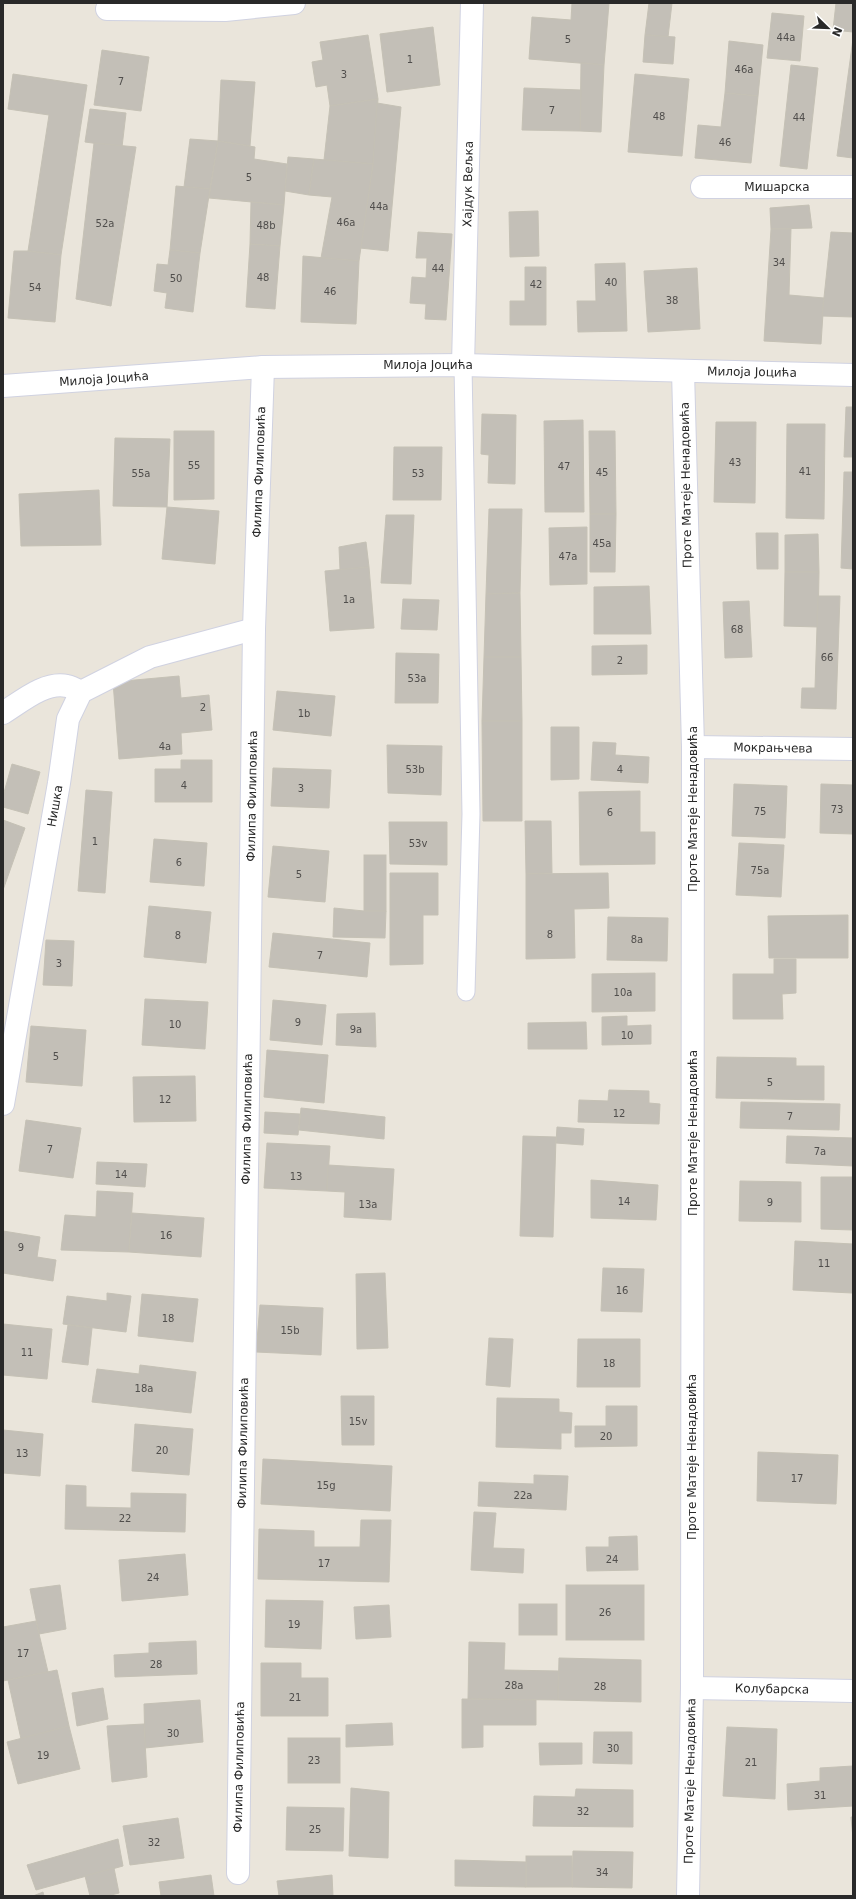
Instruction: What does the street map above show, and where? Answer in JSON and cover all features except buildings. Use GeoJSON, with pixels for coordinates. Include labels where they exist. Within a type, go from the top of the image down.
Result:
{"type":"FeatureCollection","features":[{"type":"Feature","properties":{"kind":"street"},"geometry":{"type":"LineString","coordinates":[[107,9],[225,10],[294,3]]}},
{"type":"Feature","properties":{"kind":"street","name":"Хајдук Вељка"},"geometry":{"type":"LineString","coordinates":[[463,365],[472,3]]}},
{"type":"Feature","properties":{"kind":"street","name":"Мишарска"},"geometry":{"type":"LineString","coordinates":[[702,187],[853,188]]}},
{"type":"Feature","properties":{"kind":"street","name":"Милоја Јоцића"},"geometry":{"type":"LineString","coordinates":[[3,386],[263,367],[463,365],[853,375]]}},
{"type":"Feature","properties":{"kind":"street","name":"Филипа Филиповића"},"geometry":{"type":"LineString","coordinates":[[238,1872],[254,629],[263,367]]}},
{"type":"Feature","properties":{"kind":"street","name":"Проте Матеје Ненадовића"},"geometry":{"type":"LineString","coordinates":[[683,371],[693,747],[692,1688],[688,1896]]}},
{"type":"Feature","properties":{"kind":"street"},"geometry":{"type":"LineString","coordinates":[[3,713],[31,695],[54,685],[68,686],[82,692],[150,657],[254,629]]}},
{"type":"Feature","properties":{"kind":"street","name":"Нишка"},"geometry":{"type":"LineString","coordinates":[[3,1104],[59,783],[68,719],[82,692]]}},
{"type":"Feature","properties":{"kind":"street","name":"Мокрањчева"},"geometry":{"type":"LineString","coordinates":[[693,747],[853,749]]}},
{"type":"Feature","properties":{"kind":"street","name":"Колубарска"},"geometry":{"type":"LineString","coordinates":[[692,1688],[853,1691]]}},
{"type":"Feature","properties":{"kind":"lane"},"geometry":{"type":"LineString","coordinates":[[463,365],[471,814],[466,992]]}}]}
